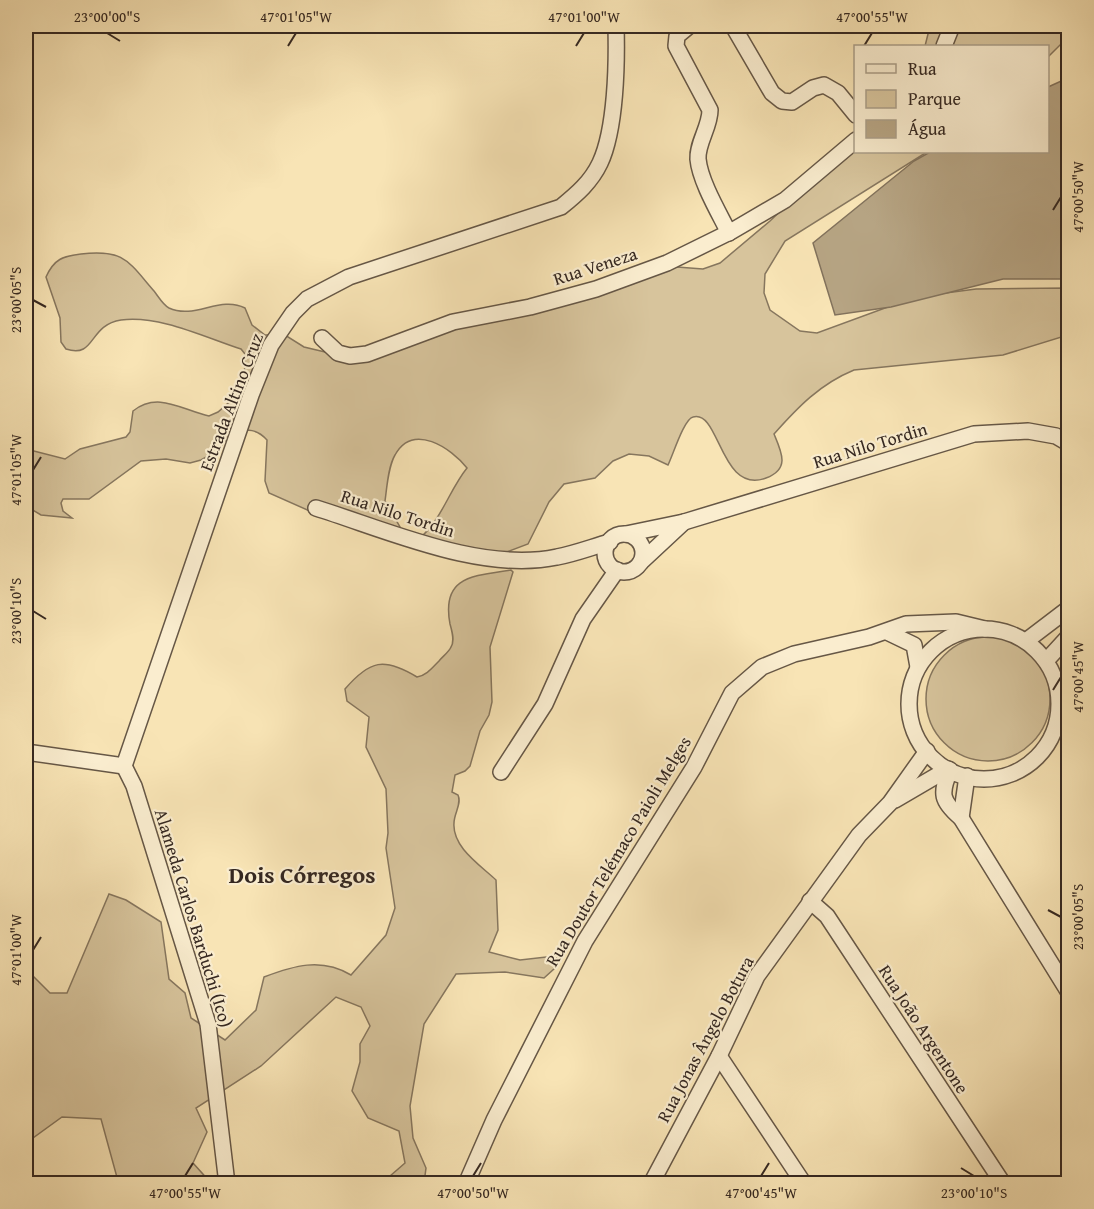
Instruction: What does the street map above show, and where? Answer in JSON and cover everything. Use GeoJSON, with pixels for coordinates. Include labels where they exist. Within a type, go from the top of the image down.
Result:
{"type":"FeatureCollection","features":[{"type":"Feature","properties":{"kind":"street","name":"Estrada Altino Cruz"},"geometry":{"type":"LineString","coordinates":[[124,766],[251,394],[271,345],[280,330],[308,299],[349,277],[561,207],[586,186],[601,161],[606,144],[615,78],[616,26]]}},
{"type":"Feature","properties":{"kind":"street"},"geometry":{"type":"LineString","coordinates":[[689,26],[677,36],[676,46],[710,110],[710,121],[698,159],[710,196],[729,233]]}},
{"type":"Feature","properties":{"kind":"street"},"geometry":{"type":"LineString","coordinates":[[733,26],[772,93],[782,101],[792,102],[813,88],[824,85],[838,93],[854,114]]}},
{"type":"Feature","properties":{"kind":"street"},"geometry":{"type":"LineString","coordinates":[[944,45],[952,26]]}},
{"type":"Feature","properties":{"kind":"street","name":"Rua Veneza"},"geometry":{"type":"LineString","coordinates":[[322,338],[338,353],[350,356],[367,354],[396,345],[453,321],[530,307],[596,289],[667,263],[729,233],[785,200],[854,141]]}},
{"type":"Feature","properties":{"kind":"street","name":"Rua Nilo Tordin"},"geometry":{"type":"LineString","coordinates":[[626,534],[684,522],[974,434],[1028,431],[1056,436],[1068,443]]}},
{"type":"Feature","properties":{"kind":"street","name":"Rua Nilo Tordin"},"geometry":{"type":"LineString","coordinates":[[316,508],[459,553],[493,558],[555,558],[610,542]]}},
{"type":"Feature","properties":{"kind":"street","name":"Rua Nilo Tordin"},"geometry":{"type":"LineString","coordinates":[[641,562],[684,522]]}},
{"type":"Feature","properties":{"kind":"street"},"geometry":{"type":"LineString","coordinates":[[626,534],[637,539],[641,544],[641,562],[632,570],[617,570],[607,559],[610,542],[626,534]]}},
{"type":"Feature","properties":{"kind":"street"},"geometry":{"type":"LineString","coordinates":[[501,772],[545,704],[583,619],[617,570]]}},
{"type":"Feature","properties":{"kind":"street"},"geometry":{"type":"LineString","coordinates":[[1026,641],[1068,609]]}},
{"type":"Feature","properties":{"kind":"street","name":"Rua Doutor Telémaco Paioli Melges"},"geometry":{"type":"LineString","coordinates":[[466,1184],[494,1120],[585,941],[693,767],[732,693],[762,667],[794,654],[888,632],[906,624],[956,622],[985,629]]}},
{"type":"Feature","properties":{"kind":"street"},"geometry":{"type":"LineString","coordinates":[[1056,670],[1026,641],[1006,632],[985,629],[963,632],[943,640],[929,652],[918,667],[912,684],[909,703],[911,721],[918,738],[927,751],[949,769],[967,776],[993,778],[1013,773],[1031,762],[1046,747],[1062,724],[1056,670],[1068,637]]}},
{"type":"Feature","properties":{"kind":"street"},"geometry":{"type":"LineString","coordinates":[[888,632],[914,645],[918,667]]}},
{"type":"Feature","properties":{"kind":"street","name":"Rua Jonas Ângelo Botura"},"geometry":{"type":"LineString","coordinates":[[651,1184],[719,1056],[758,976],[859,835],[890,803],[927,751]]}},
{"type":"Feature","properties":{"kind":"street"},"geometry":{"type":"LineString","coordinates":[[26,752],[124,766]]}},
{"type":"Feature","properties":{"kind":"street","name":"Alameda Carlos Barduchi (Ico)"},"geometry":{"type":"LineString","coordinates":[[124,766],[134,786],[208,1024],[228,1184]]}},
{"type":"Feature","properties":{"kind":"street"},"geometry":{"type":"LineString","coordinates":[[949,769],[943,787],[946,804],[961,818],[1068,991]]}},
{"type":"Feature","properties":{"kind":"street","name":"Rua Jonas Ângelo Botura"},"geometry":{"type":"LineString","coordinates":[[890,803],[949,769]]}},
{"type":"Feature","properties":{"kind":"street"},"geometry":{"type":"LineString","coordinates":[[961,818],[967,776]]}},
{"type":"Feature","properties":{"kind":"street","name":"Rua João Argentone"},"geometry":{"type":"LineString","coordinates":[[810,901],[827,916],[1002,1182]]}},
{"type":"Feature","properties":{"kind":"street"},"geometry":{"type":"LineString","coordinates":[[719,1056],[804,1184]]}},
{"type":"Feature","properties":{"kind":"green space"},"geometry":{"type":"Polygon","coordinates":[[[930,26],[1068,26],[1068,47],[1060,45],[1049,56],[1049,45],[925,45],[930,26]]]}},
{"type":"Feature","properties":{"kind":"green space"},"geometry":{"type":"Polygon","coordinates":[[[854,138],[854,153],[925,153],[785,241],[765,274],[764,293],[770,310],[800,331],[817,333],[915,297],[976,289],[1068,288],[1068,335],[1003,355],[854,370],[831,382],[810,397],[774,434],[782,460],[778,470],[766,478],[751,480],[739,475],[730,464],[709,426],[702,418],[693,417],[682,430],[668,465],[649,456],[629,454],[613,461],[595,478],[564,484],[549,502],[528,544],[496,556],[422,536],[441,512],[467,468],[442,446],[421,439],[412,440],[403,445],[395,455],[389,471],[385,501],[400,527],[399,536],[321,516],[269,493],[265,481],[267,440],[260,434],[248,430],[234,431],[217,451],[201,460],[190,463],[166,459],[141,461],[89,499],[63,499],[61,503],[63,511],[72,518],[41,515],[26,506],[26,449],[65,459],[80,449],[126,437],[130,432],[133,411],[142,405],[161,402],[209,416],[218,412],[244,389],[245,354],[241,349],[166,324],[136,319],[121,320],[103,328],[83,349],[76,351],[66,349],[61,342],[60,318],[46,277],[52,266],[64,257],[107,253],[124,259],[131,265],[169,308],[188,311],[217,305],[236,305],[245,308],[252,325],[265,335],[285,335],[304,347],[325,352],[355,353],[530,306],[567,289],[664,266],[703,269],[720,263],[770,221],[851,144],[854,138]]]}},
{"type":"Feature","properties":{"kind":"green space"},"geometry":{"type":"Polygon","coordinates":[[[511,570],[513,572],[490,647],[492,702],[489,715],[480,731],[470,766],[455,775],[452,792],[458,795],[459,802],[454,819],[455,832],[462,848],[496,880],[498,930],[489,952],[520,960],[555,956],[559,960],[555,968],[544,978],[505,972],[456,974],[424,1024],[410,1106],[413,1138],[426,1168],[424,1183],[382,1183],[405,1163],[399,1131],[368,1118],[352,1091],[360,1062],[360,1044],[370,1026],[361,1007],[336,997],[261,1066],[196,1108],[207,1132],[193,1163],[211,1183],[82,1183],[118,1181],[101,1119],[62,1117],[26,1143],[26,969],[50,993],[67,993],[109,894],[126,900],[161,922],[169,979],[185,993],[191,1018],[225,1040],[256,1010],[264,977],[307,965],[329,966],[351,975],[386,935],[395,908],[386,848],[388,833],[386,789],[366,747],[369,717],[347,701],[345,689],[362,672],[378,665],[395,666],[417,677],[427,673],[452,645],[453,636],[448,608],[450,596],[455,587],[473,577],[511,570]]]}},
{"type":"Feature","properties":{"kind":"green space"},"geometry":{"type":"Polygon","coordinates":[[[988,637],[1012,642],[1023,647],[1032,655],[1040,664],[1045,675],[1050,699],[1045,723],[1040,734],[1032,743],[1023,751],[1012,756],[988,761],[964,756],[953,751],[944,743],[936,734],[931,723],[926,699],[931,675],[936,664],[944,655],[953,647],[964,642],[988,637]]]}},
{"type":"Feature","properties":{"kind":"water"},"geometry":{"type":"Polygon","coordinates":[[[1068,78],[1068,279],[1003,279],[891,307],[835,315],[813,243],[914,161],[928,153],[1049,153],[1049,87],[1068,78]]]}},
{"type":"Feature","properties":{"kind":"district","name":"Dois Córregos"},"geometry":{"type":"Point","coordinates":[302,874]}}]}
